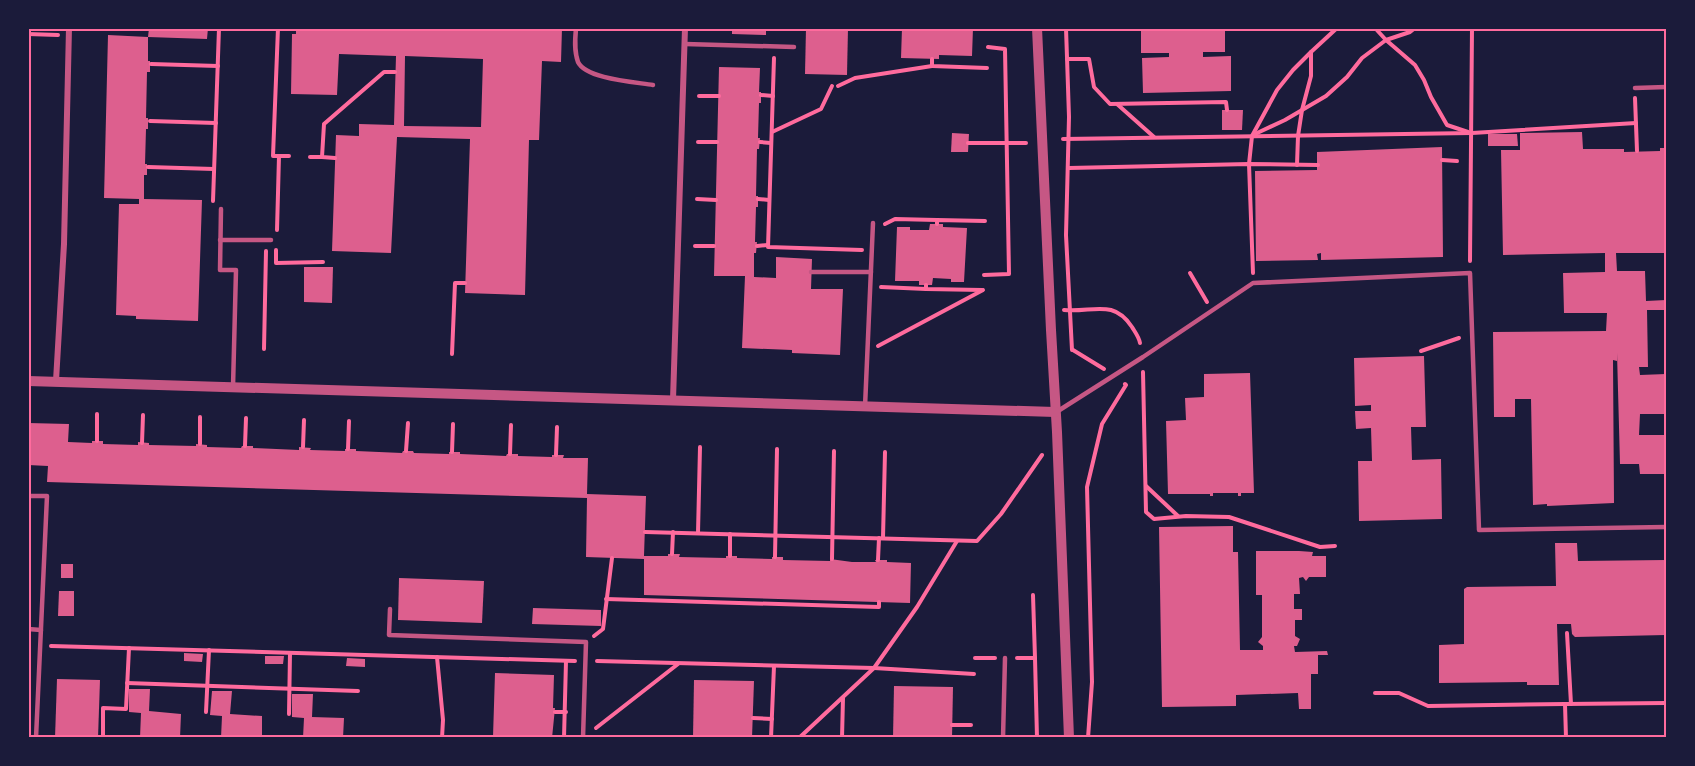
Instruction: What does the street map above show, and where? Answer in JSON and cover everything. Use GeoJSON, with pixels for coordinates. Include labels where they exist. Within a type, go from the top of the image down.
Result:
{"type":"FeatureCollection","features":[{"type":"Feature","properties":{"kind":"street"},"geometry":{"type":"LineString","coordinates":[[56,381],[64,244],[69,28]]}},
{"type":"Feature","properties":{"kind":"street"},"geometry":{"type":"LineString","coordinates":[[673,400],[685,28]]}},
{"type":"Feature","properties":{"kind":"street"},"geometry":{"type":"LineString","coordinates":[[1037,28],[1069,738]]}},
{"type":"Feature","properties":{"kind":"street"},"geometry":{"type":"LineString","coordinates":[[28,381],[1055,412]]}},
{"type":"Feature","properties":{"kind":"lane"},"geometry":{"type":"LineString","coordinates":[[576,28],[575,51],[579,64],[593,74],[653,85]]}},
{"type":"Feature","properties":{"kind":"lane"},"geometry":{"type":"LineString","coordinates":[[685,44],[794,47]]}},
{"type":"Feature","properties":{"kind":"lane"},"geometry":{"type":"LineString","coordinates":[[1635,88],[1666,87]]}},
{"type":"Feature","properties":{"kind":"lane"},"geometry":{"type":"LineString","coordinates":[[220,209],[220,270],[236,270],[232,387]]}},
{"type":"Feature","properties":{"kind":"lane"},"geometry":{"type":"LineString","coordinates":[[865,407],[873,223]]}},
{"type":"Feature","properties":{"kind":"lane"},"geometry":{"type":"LineString","coordinates":[[220,240],[268,240]]}},
{"type":"Feature","properties":{"kind":"lane"},"geometry":{"type":"LineString","coordinates":[[811,272],[871,272]]}},
{"type":"Feature","properties":{"kind":"lane"},"geometry":{"type":"LineString","coordinates":[[1055,412],[1143,357],[1253,283],[1470,273],[1479,530],[1666,527]]}},
{"type":"Feature","properties":{"kind":"lane"},"geometry":{"type":"LineString","coordinates":[[28,496],[47,496],[36,738]]}},
{"type":"Feature","properties":{"kind":"lane"},"geometry":{"type":"LineString","coordinates":[[390,609],[389,636],[586,642],[583,738]]}},
{"type":"Feature","properties":{"kind":"lane"},"geometry":{"type":"LineString","coordinates":[[28,629],[40,630]]}},
{"type":"Feature","properties":{"kind":"lane"},"geometry":{"type":"LineString","coordinates":[[1002,738],[1005,658]]}},
{"type":"Feature","properties":{"kind":"path"},"geometry":{"type":"LineString","coordinates":[[219,28],[213,209],[220,209]]}},
{"type":"Feature","properties":{"kind":"path"},"geometry":{"type":"LineString","coordinates":[[278,28],[273,156],[289,156]]}},
{"type":"Feature","properties":{"kind":"path"},"geometry":{"type":"LineString","coordinates":[[1066,28],[1068,168],[1066,235],[1071,350],[1114,375],[1126,385],[1102,424],[1087,487],[1092,682],[1088,738]]}},
{"type":"Feature","properties":{"kind":"path"},"geometry":{"type":"LineString","coordinates":[[1253,283],[1251,136],[1277,90],[1293,70],[1337,28]]}},
{"type":"Feature","properties":{"kind":"path"},"geometry":{"type":"LineString","coordinates":[[1375,28],[1415,65],[1447,125],[1472,133]]}},
{"type":"Feature","properties":{"kind":"path"},"geometry":{"type":"LineString","coordinates":[[1251,136],[1326,96],[1347,77],[1362,58],[1386,40],[1415,28]]}},
{"type":"Feature","properties":{"kind":"path"},"geometry":{"type":"LineString","coordinates":[[1470,273],[1472,28]]}},
{"type":"Feature","properties":{"kind":"path"},"geometry":{"type":"LineString","coordinates":[[28,34],[40,34]]}},
{"type":"Feature","properties":{"kind":"path"},"geometry":{"type":"LineString","coordinates":[[775,46],[768,248],[872,250]]}},
{"type":"Feature","properties":{"kind":"path"},"geometry":{"type":"LineString","coordinates":[[984,275],[1010,274],[1005,49],[988,47]]}},
{"type":"Feature","properties":{"kind":"path"},"geometry":{"type":"LineString","coordinates":[[1297,165],[1302,110],[1311,76],[1311,52]]}},
{"type":"Feature","properties":{"kind":"path"},"geometry":{"type":"LineString","coordinates":[[932,58],[932,66]]}},
{"type":"Feature","properties":{"kind":"path"},"geometry":{"type":"LineString","coordinates":[[1067,60],[1089,59],[1094,87],[1110,104],[1226,102],[1227,110]]}},
{"type":"Feature","properties":{"kind":"path"},"geometry":{"type":"LineString","coordinates":[[151,64],[218,66]]}},
{"type":"Feature","properties":{"kind":"path"},"geometry":{"type":"LineString","coordinates":[[838,86],[855,78],[932,66],[987,68]]}},
{"type":"Feature","properties":{"kind":"path"},"geometry":{"type":"LineString","coordinates":[[310,157],[322,157],[324,124],[384,72],[395,72]]}},
{"type":"Feature","properties":{"kind":"path"},"geometry":{"type":"LineString","coordinates":[[772,132],[821,109],[832,86]]}},
{"type":"Feature","properties":{"kind":"path"},"geometry":{"type":"LineString","coordinates":[[1635,88],[1637,152]]}},
{"type":"Feature","properties":{"kind":"path"},"geometry":{"type":"LineString","coordinates":[[761,95],[773,96]]}},
{"type":"Feature","properties":{"kind":"path"},"geometry":{"type":"LineString","coordinates":[[699,96],[719,96]]}},
{"type":"Feature","properties":{"kind":"path"},"geometry":{"type":"LineString","coordinates":[[1118,104],[1154,138]]}},
{"type":"Feature","properties":{"kind":"path"},"geometry":{"type":"LineString","coordinates":[[150,121],[216,123]]}},
{"type":"Feature","properties":{"kind":"path"},"geometry":{"type":"LineString","coordinates":[[1066,139],[1472,133],[1636,123]]}},
{"type":"Feature","properties":{"kind":"path"},"geometry":{"type":"LineString","coordinates":[[698,142],[717,142]]}},
{"type":"Feature","properties":{"kind":"path"},"geometry":{"type":"LineString","coordinates":[[760,142],[771,143]]}},
{"type":"Feature","properties":{"kind":"path"},"geometry":{"type":"LineString","coordinates":[[968,143],[1026,143]]}},
{"type":"Feature","properties":{"kind":"path"},"geometry":{"type":"LineString","coordinates":[[279,156],[276,262],[323,262]]}},
{"type":"Feature","properties":{"kind":"path"},"geometry":{"type":"LineString","coordinates":[[1442,160],[1457,160]]}},
{"type":"Feature","properties":{"kind":"path"},"geometry":{"type":"LineString","coordinates":[[1068,168],[1250,164],[1318,165]]}},
{"type":"Feature","properties":{"kind":"path"},"geometry":{"type":"LineString","coordinates":[[148,167],[214,169]]}},
{"type":"Feature","properties":{"kind":"path"},"geometry":{"type":"LineString","coordinates":[[758,199],[770,200]]}},
{"type":"Feature","properties":{"kind":"path"},"geometry":{"type":"LineString","coordinates":[[696,200],[716,200]]}},
{"type":"Feature","properties":{"kind":"path"},"geometry":{"type":"LineString","coordinates":[[872,230],[894,219],[937,222],[985,221]]}},
{"type":"Feature","properties":{"kind":"path"},"geometry":{"type":"LineString","coordinates":[[264,349],[268,240]]}},
{"type":"Feature","properties":{"kind":"path"},"geometry":{"type":"LineString","coordinates":[[757,246],[768,245]]}},
{"type":"Feature","properties":{"kind":"path"},"geometry":{"type":"LineString","coordinates":[[695,246],[714,246]]}},
{"type":"Feature","properties":{"kind":"path"},"geometry":{"type":"LineString","coordinates":[[1190,273],[1212,310]]}},
{"type":"Feature","properties":{"kind":"path"},"geometry":{"type":"LineString","coordinates":[[452,354],[455,282],[465,283]]}},
{"type":"Feature","properties":{"kind":"path"},"geometry":{"type":"LineString","coordinates":[[868,352],[983,290],[870,286]]}},
{"type":"Feature","properties":{"kind":"path"},"geometry":{"type":"LineString","coordinates":[[1051,309],[1118,311],[1140,340],[1143,357],[1146,512],[1154,519],[1228,517],[1320,547],[1335,546]]}},
{"type":"Feature","properties":{"kind":"path"},"geometry":{"type":"LineString","coordinates":[[1421,351],[1472,336]]}},
{"type":"Feature","properties":{"kind":"path"},"geometry":{"type":"LineString","coordinates":[[97,414],[97,441]]}},
{"type":"Feature","properties":{"kind":"path"},"geometry":{"type":"LineString","coordinates":[[142,442],[143,415]]}},
{"type":"Feature","properties":{"kind":"path"},"geometry":{"type":"LineString","coordinates":[[200,417],[200,444]]}},
{"type":"Feature","properties":{"kind":"path"},"geometry":{"type":"LineString","coordinates":[[245,446],[246,418]]}},
{"type":"Feature","properties":{"kind":"path"},"geometry":{"type":"LineString","coordinates":[[303,447],[304,420]]}},
{"type":"Feature","properties":{"kind":"path"},"geometry":{"type":"LineString","coordinates":[[348,449],[349,421]]}},
{"type":"Feature","properties":{"kind":"path"},"geometry":{"type":"LineString","coordinates":[[406,451],[408,423]]}},
{"type":"Feature","properties":{"kind":"path"},"geometry":{"type":"LineString","coordinates":[[452,452],[453,424]]}},
{"type":"Feature","properties":{"kind":"path"},"geometry":{"type":"LineString","coordinates":[[510,454],[511,425]]}},
{"type":"Feature","properties":{"kind":"path"},"geometry":{"type":"LineString","coordinates":[[556,455],[557,427]]}},
{"type":"Feature","properties":{"kind":"path"},"geometry":{"type":"LineString","coordinates":[[645,532],[977,542],[1001,514],[1057,432]]}},
{"type":"Feature","properties":{"kind":"path"},"geometry":{"type":"LineString","coordinates":[[698,533],[700,447]]}},
{"type":"Feature","properties":{"kind":"path"},"geometry":{"type":"LineString","coordinates":[[775,557],[777,449]]}},
{"type":"Feature","properties":{"kind":"path"},"geometry":{"type":"LineString","coordinates":[[832,559],[834,451]]}},
{"type":"Feature","properties":{"kind":"path"},"geometry":{"type":"LineString","coordinates":[[878,560],[885,452]]}},
{"type":"Feature","properties":{"kind":"path"},"geometry":{"type":"LineString","coordinates":[[1145,486],[1178,517]]}},
{"type":"Feature","properties":{"kind":"path"},"geometry":{"type":"LineString","coordinates":[[672,554],[673,532]]}},
{"type":"Feature","properties":{"kind":"path"},"geometry":{"type":"LineString","coordinates":[[729,556],[730,534]]}},
{"type":"Feature","properties":{"kind":"path"},"geometry":{"type":"LineString","coordinates":[[799,738],[874,668],[958,541]]}},
{"type":"Feature","properties":{"kind":"path"},"geometry":{"type":"LineString","coordinates":[[586,642],[603,629],[612,558]]}},
{"type":"Feature","properties":{"kind":"path"},"geometry":{"type":"LineString","coordinates":[[1033,595],[1037,738]]}},
{"type":"Feature","properties":{"kind":"path"},"geometry":{"type":"LineString","coordinates":[[606,599],[879,607],[879,602]]}},
{"type":"Feature","properties":{"kind":"path"},"geometry":{"type":"LineString","coordinates":[[1567,633],[1571,704]]}},
{"type":"Feature","properties":{"kind":"path"},"geometry":{"type":"LineString","coordinates":[[40,646],[874,668],[974,674]]}},
{"type":"Feature","properties":{"kind":"path"},"geometry":{"type":"LineString","coordinates":[[103,738],[104,708],[126,709],[129,648]]}},
{"type":"Feature","properties":{"kind":"path"},"geometry":{"type":"LineString","coordinates":[[206,712],[209,650]]}},
{"type":"Feature","properties":{"kind":"path"},"geometry":{"type":"LineString","coordinates":[[289,714],[290,653]]}},
{"type":"Feature","properties":{"kind":"path"},"geometry":{"type":"LineString","coordinates":[[437,657],[442,738]]}},
{"type":"Feature","properties":{"kind":"path"},"geometry":{"type":"LineString","coordinates":[[975,658],[1035,658]]}},
{"type":"Feature","properties":{"kind":"path"},"geometry":{"type":"LineString","coordinates":[[564,738],[566,660]]}},
{"type":"Feature","properties":{"kind":"path"},"geometry":{"type":"LineString","coordinates":[[593,730],[678,663]]}},
{"type":"Feature","properties":{"kind":"path"},"geometry":{"type":"LineString","coordinates":[[771,738],[774,666]]}},
{"type":"Feature","properties":{"kind":"path"},"geometry":{"type":"LineString","coordinates":[[127,683],[358,691]]}},
{"type":"Feature","properties":{"kind":"path"},"geometry":{"type":"LineString","coordinates":[[1374,693],[1399,693],[1428,706],[1666,703]]}},
{"type":"Feature","properties":{"kind":"path"},"geometry":{"type":"LineString","coordinates":[[842,738],[843,698]]}},
{"type":"Feature","properties":{"kind":"path"},"geometry":{"type":"LineString","coordinates":[[1565,704],[1566,738]]}},
{"type":"Feature","properties":{"kind":"path"},"geometry":{"type":"LineString","coordinates":[[555,712],[564,712]]}},
{"type":"Feature","properties":{"kind":"path"},"geometry":{"type":"LineString","coordinates":[[753,718],[772,719]]}},
{"type":"Feature","properties":{"kind":"path"},"geometry":{"type":"LineString","coordinates":[[952,725],[972,725]]}},
{"type":"Feature","properties":{"kind":"building"},"geometry":{"type":"Polygon","coordinates":[[[149,28],[208,28],[207,39],[148,37],[149,28]]]}},
{"type":"Feature","properties":{"kind":"building"},"geometry":{"type":"Polygon","coordinates":[[[296,28],[562,28],[561,62],[542,61],[539,140],[529,140],[525,295],[465,293],[470,139],[397,137],[391,253],[332,251],[336,135],[359,136],[359,124],[394,125],[396,56],[339,54],[337,95],[291,94],[292,34],[296,34],[296,28]],[[405,56],[404,126],[481,127],[483,59],[405,56]]]}},
{"type":"Feature","properties":{"kind":"building"},"geometry":{"type":"Polygon","coordinates":[[[732,28],[766,28],[766,35],[732,34],[732,28]]]}},
{"type":"Feature","properties":{"kind":"building"},"geometry":{"type":"Polygon","coordinates":[[[806,28],[848,28],[847,75],[805,74],[806,28]]]}},
{"type":"Feature","properties":{"kind":"building"},"geometry":{"type":"Polygon","coordinates":[[[902,28],[973,28],[972,56],[939,55],[939,59],[901,58],[902,28]]]}},
{"type":"Feature","properties":{"kind":"building"},"geometry":{"type":"Polygon","coordinates":[[[1141,28],[1225,28],[1225,52],[1203,52],[1203,57],[1231,56],[1231,91],[1143,93],[1142,58],[1169,57],[1169,53],[1141,53],[1141,28]]]}},
{"type":"Feature","properties":{"kind":"building"},"geometry":{"type":"Polygon","coordinates":[[[108,35],[148,37],[150,72],[147,72],[146,118],[148,118],[148,129],[146,129],[145,164],[147,164],[147,175],[144,175],[144,199],[202,200],[198,321],[136,319],[136,316],[116,315],[119,204],[139,204],[139,199],[104,198],[108,35]]]}},
{"type":"Feature","properties":{"kind":"building"},"geometry":{"type":"Polygon","coordinates":[[[719,67],[760,68],[761,103],[759,103],[758,138],[760,138],[759,149],[757,149],[756,196],[758,196],[758,207],[756,207],[755,242],[757,242],[756,253],[754,253],[754,277],[776,278],[776,257],[812,259],[811,289],[843,289],[840,355],[742,348],[745,276],[714,276],[719,67]]]}},
{"type":"Feature","properties":{"kind":"building"},"geometry":{"type":"Polygon","coordinates":[[[1222,110],[1243,110],[1242,130],[1222,130],[1222,110]]]}},
{"type":"Feature","properties":{"kind":"building"},"geometry":{"type":"Polygon","coordinates":[[[1582,132],[1583,149],[1624,149],[1624,152],[1660,151],[1660,148],[1664,148],[1666,253],[1616,253],[1617,271],[1645,271],[1646,301],[1666,300],[1666,310],[1647,310],[1648,367],[1639,367],[1640,375],[1666,374],[1666,414],[1640,414],[1639,435],[1666,435],[1666,474],[1640,474],[1639,464],[1620,464],[1617,353],[1617,361],[1613,360],[1614,503],[1533,505],[1531,399],[1515,399],[1515,417],[1494,417],[1493,332],[1606,331],[1607,313],[1564,313],[1563,273],[1605,272],[1605,253],[1503,255],[1501,150],[1520,150],[1520,133],[1582,132]]]}},
{"type":"Feature","properties":{"kind":"building"},"geometry":{"type":"Polygon","coordinates":[[[952,133],[969,134],[968,152],[951,152],[952,133]]]}},
{"type":"Feature","properties":{"kind":"building"},"geometry":{"type":"Polygon","coordinates":[[[1488,134],[1517,134],[1518,146],[1488,146],[1488,134]]]}},
{"type":"Feature","properties":{"kind":"building"},"geometry":{"type":"Polygon","coordinates":[[[1442,147],[1443,257],[1321,260],[1321,253],[1317,254],[1318,260],[1256,261],[1255,171],[1317,170],[1317,152],[1442,147]]]}},
{"type":"Feature","properties":{"kind":"building"},"geometry":{"type":"Polygon","coordinates":[[[930,224],[967,228],[964,282],[933,278],[932,285],[919,285],[919,281],[895,281],[897,227],[929,230],[930,224]]]}},
{"type":"Feature","properties":{"kind":"building"},"geometry":{"type":"Polygon","coordinates":[[[304,267],[333,267],[332,303],[304,302],[304,267]]]}},
{"type":"Feature","properties":{"kind":"building"},"geometry":{"type":"Polygon","coordinates":[[[1424,356],[1426,427],[1411,427],[1412,460],[1441,459],[1442,519],[1359,521],[1358,461],[1372,461],[1371,428],[1356,429],[1355,411],[1371,411],[1371,405],[1355,406],[1354,358],[1424,356]]]}},
{"type":"Feature","properties":{"kind":"building"},"geometry":{"type":"Polygon","coordinates":[[[1250,373],[1254,493],[1241,493],[1241,496],[1238,496],[1238,493],[1213,493],[1213,496],[1210,494],[1168,494],[1166,421],[1186,420],[1185,398],[1204,397],[1204,374],[1250,373]]]}},
{"type":"Feature","properties":{"kind":"building"},"geometry":{"type":"Polygon","coordinates":[[[28,423],[69,424],[68,442],[103,441],[103,444],[138,445],[138,442],[149,443],[149,445],[196,446],[196,444],[207,445],[207,447],[253,446],[253,448],[299,450],[299,447],[311,448],[310,450],[356,449],[356,451],[402,453],[403,451],[449,454],[449,452],[460,452],[460,454],[506,456],[507,454],[552,457],[552,455],[564,455],[563,458],[588,458],[587,494],[646,496],[644,556],[680,554],[679,557],[726,558],[726,556],[737,556],[737,558],[772,559],[772,557],[783,557],[783,560],[830,561],[830,559],[876,562],[875,560],[887,560],[887,562],[911,563],[910,603],[644,595],[644,559],[586,557],[587,498],[47,482],[48,466],[28,465],[28,423]]]}},
{"type":"Feature","properties":{"kind":"building"},"geometry":{"type":"Polygon","coordinates":[[[1233,526],[1233,552],[1238,552],[1240,650],[1263,650],[1263,646],[1258,642],[1262,637],[1262,595],[1256,595],[1256,551],[1313,552],[1312,556],[1326,556],[1326,577],[1309,577],[1306,581],[1303,577],[1299,578],[1300,594],[1294,594],[1294,609],[1302,609],[1302,620],[1295,620],[1295,636],[1300,639],[1297,646],[1294,646],[1295,652],[1327,651],[1328,655],[1318,655],[1318,674],[1311,674],[1311,709],[1299,709],[1298,693],[1236,695],[1236,706],[1162,707],[1159,527],[1233,526]]]}},
{"type":"Feature","properties":{"kind":"building"},"geometry":{"type":"Polygon","coordinates":[[[1555,543],[1577,543],[1578,561],[1666,560],[1666,635],[1575,637],[1572,634],[1571,624],[1557,624],[1559,685],[1527,685],[1527,682],[1439,683],[1439,645],[1464,644],[1464,589],[1467,587],[1556,586],[1555,543]]]}},
{"type":"Feature","properties":{"kind":"building"},"geometry":{"type":"Polygon","coordinates":[[[61,564],[73,564],[73,578],[61,578],[61,564]]]}},
{"type":"Feature","properties":{"kind":"building"},"geometry":{"type":"Polygon","coordinates":[[[399,578],[484,581],[482,623],[398,620],[399,578]]]}},
{"type":"Feature","properties":{"kind":"building"},"geometry":{"type":"Polygon","coordinates":[[[59,591],[74,591],[74,616],[58,616],[59,591]]]}},
{"type":"Feature","properties":{"kind":"building"},"geometry":{"type":"Polygon","coordinates":[[[533,608],[601,610],[601,626],[532,624],[533,608]]]}},
{"type":"Feature","properties":{"kind":"building"},"geometry":{"type":"Polygon","coordinates":[[[184,653],[203,654],[202,662],[184,661],[184,653]]]}},
{"type":"Feature","properties":{"kind":"building"},"geometry":{"type":"Polygon","coordinates":[[[265,656],[284,656],[283,664],[265,664],[265,656]]]}},
{"type":"Feature","properties":{"kind":"building"},"geometry":{"type":"Polygon","coordinates":[[[347,658],[365,659],[365,667],[346,666],[347,658]]]}},
{"type":"Feature","properties":{"kind":"building"},"geometry":{"type":"Polygon","coordinates":[[[495,673],[554,675],[553,708],[555,708],[552,738],[493,737],[495,673]]]}},
{"type":"Feature","properties":{"kind":"building"},"geometry":{"type":"Polygon","coordinates":[[[57,679],[100,680],[98,738],[55,738],[57,679]]]}},
{"type":"Feature","properties":{"kind":"building"},"geometry":{"type":"Polygon","coordinates":[[[694,680],[754,681],[752,738],[693,738],[694,680]]]}},
{"type":"Feature","properties":{"kind":"building"},"geometry":{"type":"Polygon","coordinates":[[[894,686],[953,687],[952,738],[893,738],[894,686]]]}},
{"type":"Feature","properties":{"kind":"building"},"geometry":{"type":"Polygon","coordinates":[[[129,689],[150,689],[149,711],[181,714],[180,738],[140,738],[141,713],[129,712],[129,689]]]}},
{"type":"Feature","properties":{"kind":"building"},"geometry":{"type":"Polygon","coordinates":[[[212,691],[232,691],[230,714],[262,716],[262,738],[221,738],[222,716],[210,715],[212,691]]]}},
{"type":"Feature","properties":{"kind":"building"},"geometry":{"type":"Polygon","coordinates":[[[292,694],[313,694],[312,717],[344,718],[343,738],[303,738],[304,718],[292,717],[292,694]]]}}]}
